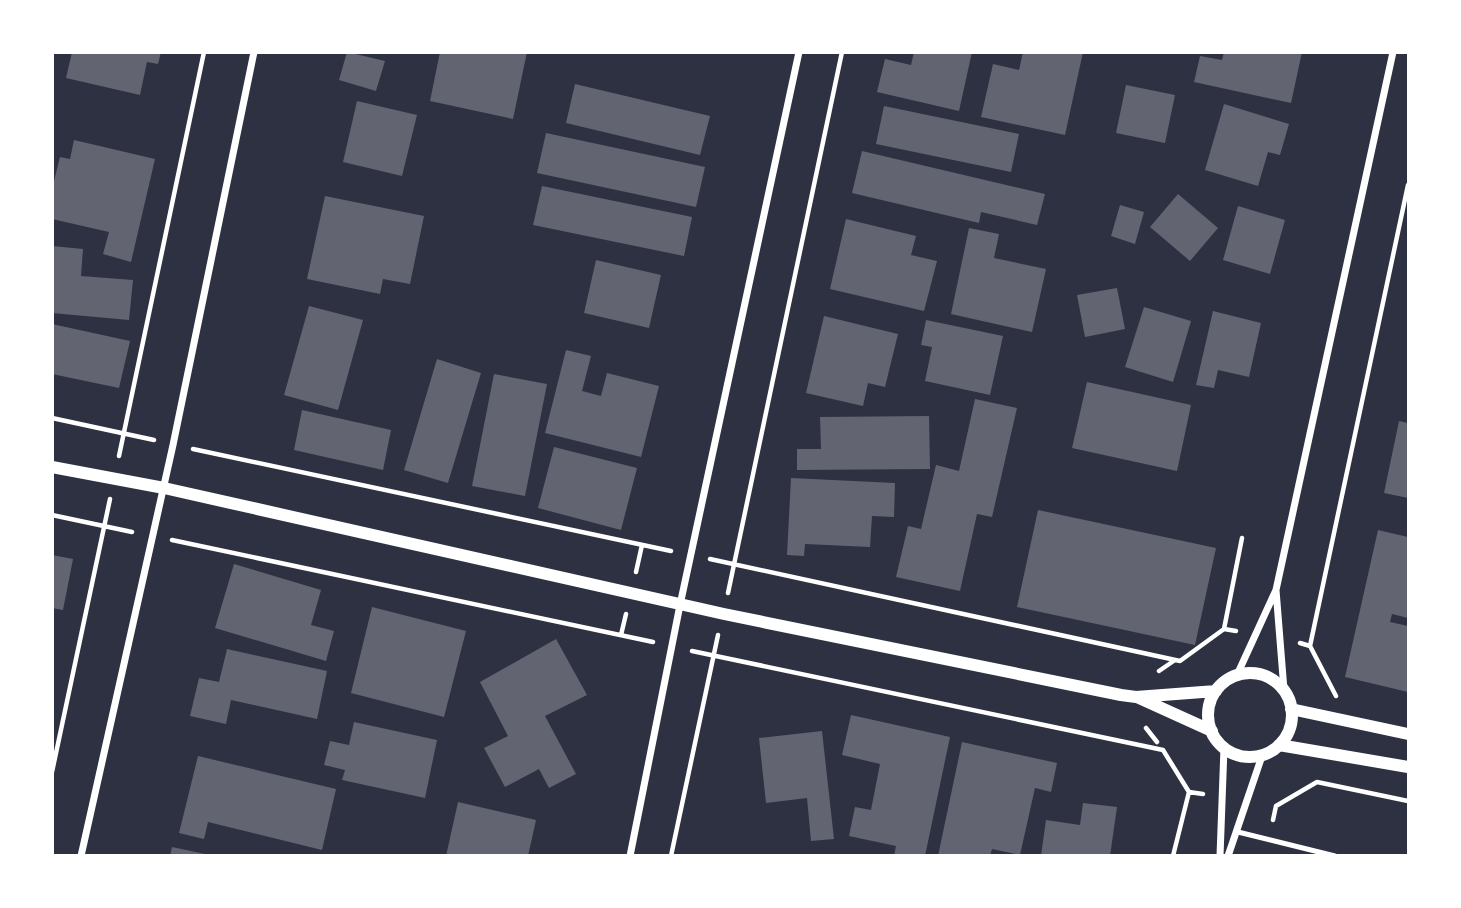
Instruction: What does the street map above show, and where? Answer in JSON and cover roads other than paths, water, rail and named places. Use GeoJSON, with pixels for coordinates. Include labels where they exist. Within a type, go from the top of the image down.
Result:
{"type":"FeatureCollection","features":[{"type":"Feature","properties":{"kind":"street"},"geometry":{"type":"LineString","coordinates":[[81,856],[164,488],[254,52]]}},
{"type":"Feature","properties":{"kind":"street"},"geometry":{"type":"LineString","coordinates":[[630,856],[680,605],[799,52]]}},
{"type":"Feature","properties":{"kind":"street"},"geometry":{"type":"LineString","coordinates":[[1237,675],[1276,590],[1393,52]]}},
{"type":"Feature","properties":{"kind":"street"},"geometry":{"type":"LineString","coordinates":[[52,467],[164,488],[680,605],[1136,697],[1212,732],[1224,748],[1248,758],[1262,756],[1279,745],[1291,726],[1291,709],[1284,690],[1276,590]]}},
{"type":"Feature","properties":{"kind":"street"},"geometry":{"type":"LineString","coordinates":[[1212,732],[1208,704],[1225,681],[1237,675],[1264,675],[1284,690]]}},
{"type":"Feature","properties":{"kind":"street"},"geometry":{"type":"LineString","coordinates":[[1136,697],[1216,691]]}},
{"type":"Feature","properties":{"kind":"street"},"geometry":{"type":"LineString","coordinates":[[1291,709],[1409,734]]}},
{"type":"Feature","properties":{"kind":"street"},"geometry":{"type":"LineString","coordinates":[[1279,745],[1409,767]]}},
{"type":"Feature","properties":{"kind":"street"},"geometry":{"type":"LineString","coordinates":[[1220,856],[1224,748]]}},
{"type":"Feature","properties":{"kind":"street"},"geometry":{"type":"LineString","coordinates":[[1228,856],[1262,756]]}},
{"type":"Feature","properties":{"kind":"lane"},"geometry":{"type":"LineString","coordinates":[[1237,832],[1335,856]]}}]}
